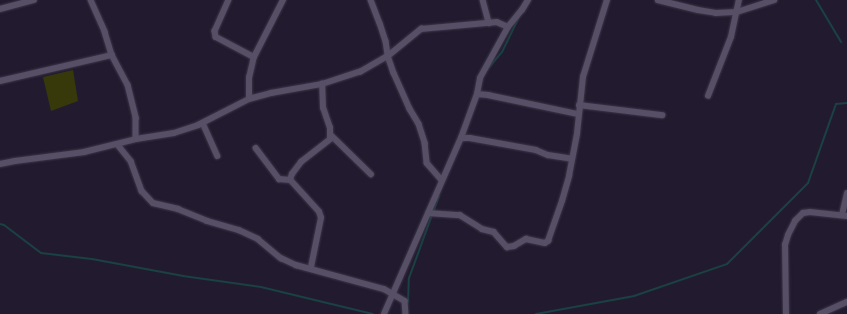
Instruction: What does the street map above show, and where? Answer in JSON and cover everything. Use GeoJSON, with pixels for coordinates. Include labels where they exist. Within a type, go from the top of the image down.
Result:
{"type":"FeatureCollection","features":[{"type":"Feature","properties":{"kind":"street"},"geometry":{"type":"LineString","coordinates":[[0,10],[34,0]]}},
{"type":"Feature","properties":{"kind":"street"},"geometry":{"type":"LineString","coordinates":[[91,0],[105,32],[112,55],[122,73],[133,102],[137,131],[136,139]]}},
{"type":"Feature","properties":{"kind":"street"},"geometry":{"type":"LineString","coordinates":[[229,0],[215,31],[216,36],[254,57]]}},
{"type":"Feature","properties":{"kind":"street"},"geometry":{"type":"LineString","coordinates":[[249,99],[249,78],[254,57],[283,0]]}},
{"type":"Feature","properties":{"kind":"street"},"geometry":{"type":"LineString","coordinates":[[371,0],[386,41],[388,56],[410,109],[419,124],[425,142],[427,163],[442,180]]}},
{"type":"Feature","properties":{"kind":"street"},"geometry":{"type":"LineString","coordinates":[[483,0],[489,23]]}},
{"type":"Feature","properties":{"kind":"street"},"geometry":{"type":"LineString","coordinates":[[384,314],[461,138],[477,94],[480,78],[508,27],[528,0]]}},
{"type":"Feature","properties":{"kind":"street"},"geometry":{"type":"LineString","coordinates":[[428,213],[460,215],[482,229],[494,232],[507,247],[514,246],[526,239],[545,243],[548,242],[562,201],[572,159],[583,77],[607,0]]}},
{"type":"Feature","properties":{"kind":"street"},"geometry":{"type":"LineString","coordinates":[[658,0],[716,13],[737,12],[774,0]]}},
{"type":"Feature","properties":{"kind":"street"},"geometry":{"type":"LineString","coordinates":[[708,96],[731,37],[739,0]]}},
{"type":"Feature","properties":{"kind":"street"},"geometry":{"type":"LineString","coordinates":[[0,164],[84,152],[118,145],[136,139],[174,133],[203,123],[249,99],[271,93],[322,84],[360,72],[388,56],[422,29],[497,22],[508,27]]}},
{"type":"Feature","properties":{"kind":"street"},"geometry":{"type":"LineString","coordinates":[[0,81],[112,55]]}},
{"type":"Feature","properties":{"kind":"street"},"geometry":{"type":"LineString","coordinates":[[322,84],[324,108],[331,135],[371,174]]}},
{"type":"Feature","properties":{"kind":"street"},"geometry":{"type":"LineString","coordinates":[[477,94],[578,114]]}},
{"type":"Feature","properties":{"kind":"street"},"geometry":{"type":"LineString","coordinates":[[579,105],[662,115]]}},
{"type":"Feature","properties":{"kind":"street"},"geometry":{"type":"LineString","coordinates":[[203,123],[218,156]]}},
{"type":"Feature","properties":{"kind":"street"},"geometry":{"type":"LineString","coordinates":[[290,180],[292,174],[302,162],[330,139],[331,135]]}},
{"type":"Feature","properties":{"kind":"street"},"geometry":{"type":"LineString","coordinates":[[461,138],[470,138],[536,150],[548,155],[572,159]]}},
{"type":"Feature","properties":{"kind":"street"},"geometry":{"type":"LineString","coordinates":[[118,145],[131,161],[142,191],[153,203],[178,209],[207,222],[239,230],[258,239],[281,258],[296,265],[311,267],[384,289],[405,301],[406,314]]}},
{"type":"Feature","properties":{"kind":"street"},"geometry":{"type":"LineString","coordinates":[[256,148],[279,179],[290,180],[319,212],[321,218],[311,267]]}},
{"type":"Feature","properties":{"kind":"street"},"geometry":{"type":"LineString","coordinates":[[786,314],[785,248],[788,234],[795,221],[806,212],[844,215],[847,194]]}},
{"type":"Feature","properties":{"kind":"street"},"geometry":{"type":"LineString","coordinates":[[820,314],[847,302]]}},
{"type":"Feature","properties":{"kind":"shaded area"},"geometry":{"type":"Polygon","coordinates":[[[73,70],[78,101],[51,111],[43,77],[73,70]]]}},
{"type":"Feature","properties":{"kind":"waterway"},"geometry":{"type":"LineString","coordinates":[[816,0],[841,42]]}},
{"type":"Feature","properties":{"kind":"waterway"},"geometry":{"type":"LineString","coordinates":[[486,71],[502,52],[519,17]]}},
{"type":"Feature","properties":{"kind":"waterway"},"geometry":{"type":"LineString","coordinates":[[536,314],[634,296],[727,264],[808,183],[836,104],[847,103]]}},
{"type":"Feature","properties":{"kind":"waterway"},"geometry":{"type":"LineString","coordinates":[[408,302],[409,278],[439,196]]}},
{"type":"Feature","properties":{"kind":"waterway"},"geometry":{"type":"LineString","coordinates":[[0,224],[4,225],[41,253],[92,259],[183,276],[261,287],[373,314]]}}]}
